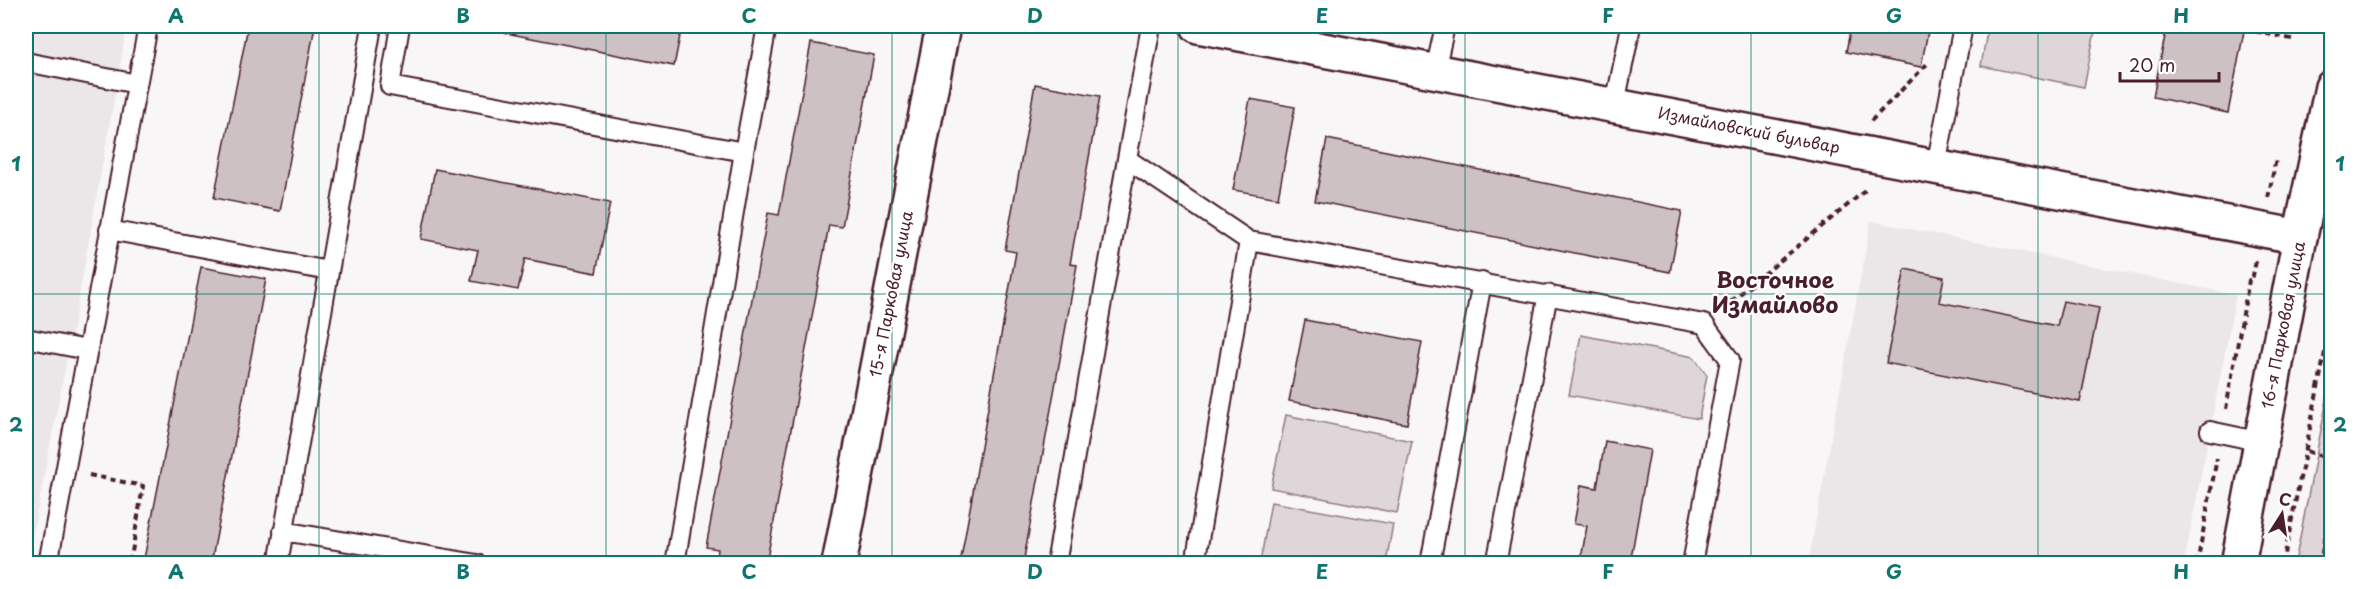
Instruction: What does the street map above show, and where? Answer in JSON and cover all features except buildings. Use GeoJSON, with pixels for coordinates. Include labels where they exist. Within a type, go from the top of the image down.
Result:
{"type":"FeatureCollection","features":[{"type":"Feature","properties":{"kind":"street","name":"15-я Парковая улица"},"geometry":{"type":"LineString","coordinates":[[839,564],[944,26]]}},
{"type":"Feature","properties":{"kind":"street","name":"Измайловский бульвар"},"geometry":{"type":"LineString","coordinates":[[1198,26],[1312,36],[1435,71],[2300,237]]}},
{"type":"Feature","properties":{"kind":"street","name":"16-я Парковая улица"},"geometry":{"type":"LineString","coordinates":[[2238,564],[2300,237],[2329,106]]}},
{"type":"Feature","properties":{"kind":"lane"},"geometry":{"type":"LineString","coordinates":[[48,564],[148,26]]}},
{"type":"Feature","properties":{"kind":"lane"},"geometry":{"type":"LineString","coordinates":[[278,564],[372,26]]}},
{"type":"Feature","properties":{"kind":"lane"},"geometry":{"type":"LineString","coordinates":[[400,26],[390,86],[744,152]]}},
{"type":"Feature","properties":{"kind":"lane"},"geometry":{"type":"LineString","coordinates":[[675,564],[767,26]]}},
{"type":"Feature","properties":{"kind":"lane"},"geometry":{"type":"LineString","coordinates":[[1056,564],[1151,26]]}},
{"type":"Feature","properties":{"kind":"lane"},"geometry":{"type":"LineString","coordinates":[[1435,71],[1445,26]]}},
{"type":"Feature","properties":{"kind":"lane"},"geometry":{"type":"LineString","coordinates":[[1615,104],[1631,26]]}},
{"type":"Feature","properties":{"kind":"lane"},"geometry":{"type":"LineString","coordinates":[[1936,166],[1963,26]]}},
{"type":"Feature","properties":{"kind":"lane"},"geometry":{"type":"LineString","coordinates":[[26,62],[138,84]]}},
{"type":"Feature","properties":{"kind":"lane"},"geometry":{"type":"LineString","coordinates":[[1127,159],[1249,241],[1704,324],[1730,360],[1692,564]]}},
{"type":"Feature","properties":{"kind":"lane"},"geometry":{"type":"LineString","coordinates":[[110,230],[329,271]]}},
{"type":"Feature","properties":{"kind":"lane"},"geometry":{"type":"LineString","coordinates":[[1195,564],[1249,241]]}},
{"type":"Feature","properties":{"kind":"lane"},"geometry":{"type":"LineString","coordinates":[[1430,564],[1482,282]]}},
{"type":"Feature","properties":{"kind":"lane"},"geometry":{"type":"LineString","coordinates":[[1496,564],[1548,294]]}},
{"type":"Feature","properties":{"kind":"lane"},"geometry":{"type":"LineString","coordinates":[[26,338],[87,350]]}},
{"type":"Feature","properties":{"kind":"lane"},"geometry":{"type":"LineString","coordinates":[[2210,431],[2262,442]]}},
{"type":"Feature","properties":{"kind":"lane"},"geometry":{"type":"LineString","coordinates":[[284,531],[477,564]]}},
{"type":"Feature","properties":{"kind":"path"},"geometry":{"type":"LineString","coordinates":[[1868,123],[1963,26]]}},
{"type":"Feature","properties":{"kind":"path"},"geometry":{"type":"LineString","coordinates":[[2245,29],[2296,40]]}},
{"type":"Feature","properties":{"kind":"path"},"geometry":{"type":"LineString","coordinates":[[1704,324],[1867,189]]}},
{"type":"Feature","properties":{"kind":"path"},"geometry":{"type":"LineString","coordinates":[[2283,564],[2307,451],[2331,317]]}},
{"type":"Feature","properties":{"kind":"path"},"geometry":{"type":"LineString","coordinates":[[2307,451],[2331,460]]}},
{"type":"Feature","properties":{"kind":"path"},"geometry":{"type":"LineString","coordinates":[[65,471],[143,486],[130,564]]}},
{"type":"Feature","properties":{"kind":"path"},"geometry":{"type":"LineString","coordinates":[[2320,564],[2327,524],[2331,518]]}},
{"type":"Feature","properties":{"kind":"shaded area"},"geometry":{"type":"Polygon","coordinates":[[[26,26],[127,26],[77,307],[27,564],[26,563],[26,26]]]}},
{"type":"Feature","properties":{"kind":"shaded area"},"geometry":{"type":"Polygon","coordinates":[[[1988,26],[2096,26],[2084,87],[1981,66],[1988,26]]]}},
{"type":"Feature","properties":{"kind":"shaded area"},"geometry":{"type":"Polygon","coordinates":[[[1871,221],[2236,295],[2184,563],[1808,564],[1871,221]]]}},
{"type":"Feature","properties":{"kind":"shaded area"},"geometry":{"type":"Polygon","coordinates":[[[1581,335],[1694,357],[1707,375],[1699,419],[1569,395],[1581,335]]]}},
{"type":"Feature","properties":{"kind":"shaded area"},"geometry":{"type":"Polygon","coordinates":[[[2331,379],[2331,563],[2295,563],[2331,379]]]}},
{"type":"Feature","properties":{"kind":"shaded area"},"geometry":{"type":"Polygon","coordinates":[[[1286,415],[1412,441],[1397,513],[1271,488],[1286,415]]]}},
{"type":"Feature","properties":{"kind":"shaded area"},"geometry":{"type":"Polygon","coordinates":[[[1271,502],[1393,524],[1386,563],[1260,563],[1271,502]]]}},
{"type":"Feature","properties":{"kind":"district","name":"Восточное Измайлово"},"geometry":{"type":"Point","coordinates":[1775,292]}}]}
